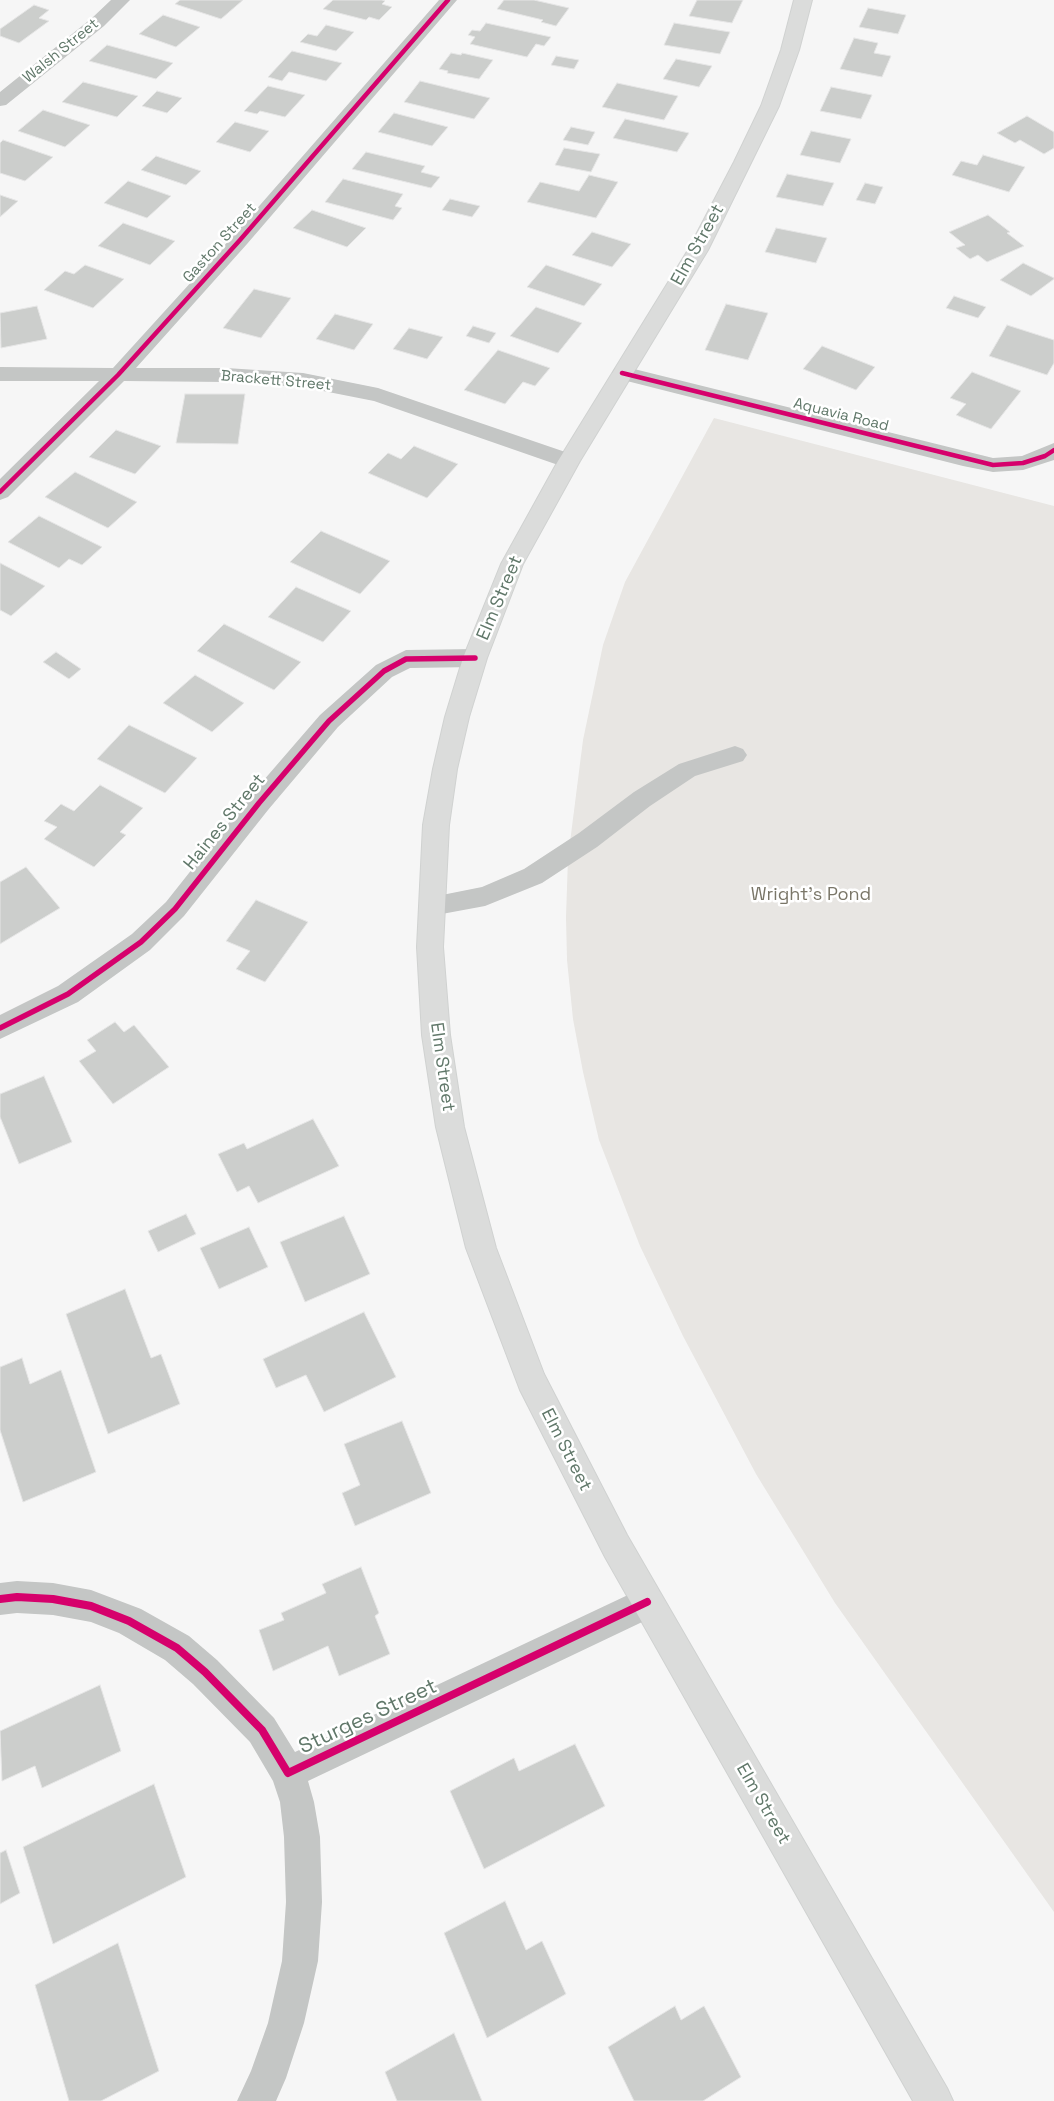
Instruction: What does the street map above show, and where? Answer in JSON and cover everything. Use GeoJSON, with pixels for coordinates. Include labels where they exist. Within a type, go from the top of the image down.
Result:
{"type":"FeatureCollection","features":[{"type":"Feature","properties":{"kind":"main road","name":"Elm Street"},"geometry":{"type":"LineString","coordinates":[[803,0],[790,50],[770,106],[698,250],[569,461],[512,564],[475,658],[457,717],[445,769],[436,825],[430,906],[430,947],[436,1035],[450,1127],[481,1248],[531,1380],[611,1537],[647,1602],[934,2101]]}},
{"type":"Feature","properties":{"kind":"street","name":"Walsh Street"},"geometry":{"type":"LineString","coordinates":[[0,101],[98,22],[121,0]]}},
{"type":"Feature","properties":{"kind":"street","name":"Gaston Street"},"geometry":{"type":"LineString","coordinates":[[0,492],[118,375],[240,240],[448,0]]}},
{"type":"Feature","properties":{"kind":"street","name":"Aquavia Road"},"geometry":{"type":"LineString","coordinates":[[622,373],[993,465],[1024,463],[1045,456],[1054,450]]}},
{"type":"Feature","properties":{"kind":"street","name":"Brackett Street"},"geometry":{"type":"LineString","coordinates":[[0,374],[265,376],[341,386],[413,406],[569,461]]}},
{"type":"Feature","properties":{"kind":"street","name":"Haines Street"},"geometry":{"type":"LineString","coordinates":[[0,1028],[68,994],[141,942],[175,909],[258,803],[329,721],[384,671],[406,659],[475,658]]}},
{"type":"Feature","properties":{"kind":"street","name":"Sturges Street"},"geometry":{"type":"LineString","coordinates":[[0,1599],[17,1597],[53,1599],[91,1606],[129,1621],[177,1648],[205,1672],[262,1730],[288,1773],[647,1602]]}},
{"type":"Feature","properties":{"kind":"street"},"geometry":{"type":"LineString","coordinates":[[256,2101],[267,2078],[286,2023],[300,1961],[304,1902],[302,1837],[297,1802],[288,1773]]}},
{"type":"Feature","properties":{"kind":"lane"},"geometry":{"type":"LineString","coordinates":[[430,906],[486,896],[533,876],[588,840],[642,799],[687,770],[735,755]]}},
{"type":"Feature","properties":{"kind":"green space","name":"Wright's Pond"},"geometry":{"type":"Polygon","coordinates":[[[714,418],[1054,506],[1054,1912],[835,1603],[756,1474],[683,1336],[640,1246],[599,1140],[583,1072],[573,1019],[567,960],[566,917],[568,858],[583,740],[603,645],[625,582],[714,418]]]}},
{"type":"Feature","properties":{"kind":"building"},"geometry":{"type":"Polygon","coordinates":[[[180,0],[243,0],[221,19],[175,4],[180,0]]]}},
{"type":"Feature","properties":{"kind":"building"},"geometry":{"type":"Polygon","coordinates":[[[333,0],[382,0],[385,1],[382,4],[392,7],[379,20],[369,17],[366,20],[323,9],[333,0]]]}},
{"type":"Feature","properties":{"kind":"building"},"geometry":{"type":"Polygon","coordinates":[[[504,0],[534,0],[569,8],[556,26],[541,22],[543,20],[497,9],[504,0]]]}},
{"type":"Feature","properties":{"kind":"building"},"geometry":{"type":"Polygon","coordinates":[[[697,0],[743,0],[732,23],[689,16],[697,0]]]}},
{"type":"Feature","properties":{"kind":"building"},"geometry":{"type":"Polygon","coordinates":[[[34,5],[49,10],[39,18],[49,21],[19,43],[0,36],[0,29],[34,5]]]}},
{"type":"Feature","properties":{"kind":"building"},"geometry":{"type":"Polygon","coordinates":[[[868,8],[906,15],[898,34],[859,27],[868,8]]]}},
{"type":"Feature","properties":{"kind":"building"},"geometry":{"type":"Polygon","coordinates":[[[163,15],[200,27],[176,47],[139,34],[163,15]]]}},
{"type":"Feature","properties":{"kind":"building"},"geometry":{"type":"Polygon","coordinates":[[[486,23],[551,37],[544,46],[536,44],[527,57],[470,44],[475,37],[468,35],[472,30],[480,31],[486,23]]]}},
{"type":"Feature","properties":{"kind":"building"},"geometry":{"type":"Polygon","coordinates":[[[674,23],[730,32],[720,54],[664,45],[674,23]]]}},
{"type":"Feature","properties":{"kind":"building"},"geometry":{"type":"Polygon","coordinates":[[[326,25],[354,32],[336,51],[300,42],[308,34],[317,36],[326,25]]]}},
{"type":"Feature","properties":{"kind":"building"},"geometry":{"type":"Polygon","coordinates":[[[854,38],[878,43],[874,53],[891,56],[882,77],[840,69],[854,38]]]}},
{"type":"Feature","properties":{"kind":"building"},"geometry":{"type":"Polygon","coordinates":[[[107,45],[173,63],[156,79],[89,61],[107,45]]]}},
{"type":"Feature","properties":{"kind":"building"},"geometry":{"type":"Polygon","coordinates":[[[292,51],[342,63],[326,81],[289,72],[282,81],[268,77],[292,51]]]}},
{"type":"Feature","properties":{"kind":"building"},"geometry":{"type":"Polygon","coordinates":[[[451,53],[461,55],[462,53],[493,60],[479,79],[447,73],[448,71],[439,69],[451,53]]]}},
{"type":"Feature","properties":{"kind":"building"},"geometry":{"type":"Polygon","coordinates":[[[556,56],[579,60],[574,69],[551,65],[556,56]]]}},
{"type":"Feature","properties":{"kind":"building"},"geometry":{"type":"Polygon","coordinates":[[[676,59],[712,66],[699,87],[663,79],[676,59]]]}},
{"type":"Feature","properties":{"kind":"building"},"geometry":{"type":"Polygon","coordinates":[[[420,81],[490,98],[474,119],[404,102],[420,81]]]}},
{"type":"Feature","properties":{"kind":"building"},"geometry":{"type":"Polygon","coordinates":[[[83,82],[138,96],[117,117],[62,102],[83,82]]]}},
{"type":"Feature","properties":{"kind":"building"},"geometry":{"type":"Polygon","coordinates":[[[617,83],[678,96],[664,120],[602,107],[617,83]]]}},
{"type":"Feature","properties":{"kind":"building"},"geometry":{"type":"Polygon","coordinates":[[[268,86],[305,95],[285,117],[260,111],[257,114],[244,111],[268,86]]]}},
{"type":"Feature","properties":{"kind":"building"},"geometry":{"type":"Polygon","coordinates":[[[831,87],[872,95],[861,119],[820,111],[831,87]]]}},
{"type":"Feature","properties":{"kind":"building"},"geometry":{"type":"Polygon","coordinates":[[[157,91],[182,98],[167,113],[142,106],[157,91]]]}},
{"type":"Feature","properties":{"kind":"building"},"geometry":{"type":"Polygon","coordinates":[[[43,110],[90,125],[65,147],[18,131],[43,110]]]}},
{"type":"Feature","properties":{"kind":"building"},"geometry":{"type":"Polygon","coordinates":[[[394,113],[448,127],[432,146],[378,132],[394,113]]]}},
{"type":"Feature","properties":{"kind":"building"},"geometry":{"type":"Polygon","coordinates":[[[1027,116],[1054,132],[1054,148],[1044,154],[1020,140],[1015,143],[997,133],[1027,116]]]}},
{"type":"Feature","properties":{"kind":"building"},"geometry":{"type":"Polygon","coordinates":[[[625,119],[689,133],[677,152],[613,138],[625,119]]]}},
{"type":"Feature","properties":{"kind":"building"},"geometry":{"type":"Polygon","coordinates":[[[235,122],[269,131],[250,152],[216,142],[235,122]]]}},
{"type":"Feature","properties":{"kind":"building"},"geometry":{"type":"Polygon","coordinates":[[[571,127],[595,132],[588,145],[563,140],[571,127]]]}},
{"type":"Feature","properties":{"kind":"building"},"geometry":{"type":"Polygon","coordinates":[[[811,131],[851,139],[840,163],[800,155],[811,131]]]}},
{"type":"Feature","properties":{"kind":"building"},"geometry":{"type":"Polygon","coordinates":[[[3,140],[53,157],[25,181],[0,173],[0,143],[3,140]]]}},
{"type":"Feature","properties":{"kind":"building"},"geometry":{"type":"Polygon","coordinates":[[[564,148],[600,154],[591,172],[555,165],[564,148]]]}},
{"type":"Feature","properties":{"kind":"building"},"geometry":{"type":"Polygon","coordinates":[[[366,152],[425,166],[421,172],[440,177],[431,188],[352,169],[366,152]]]}},
{"type":"Feature","properties":{"kind":"building"},"geometry":{"type":"Polygon","coordinates":[[[983,155],[1025,167],[1009,192],[952,175],[961,161],[977,165],[983,155]]]}},
{"type":"Feature","properties":{"kind":"building"},"geometry":{"type":"Polygon","coordinates":[[[156,156],[201,171],[186,185],[141,170],[156,156]]]}},
{"type":"Feature","properties":{"kind":"building"},"geometry":{"type":"Polygon","coordinates":[[[787,174],[834,183],[823,206],[776,197],[787,174]]]}},
{"type":"Feature","properties":{"kind":"building"},"geometry":{"type":"Polygon","coordinates":[[[589,175],[618,182],[596,218],[527,202],[540,182],[579,191],[589,175]]]}},
{"type":"Feature","properties":{"kind":"building"},"geometry":{"type":"Polygon","coordinates":[[[343,179],[403,194],[395,206],[402,208],[393,220],[325,202],[343,179]]]}},
{"type":"Feature","properties":{"kind":"building"},"geometry":{"type":"Polygon","coordinates":[[[128,181],[171,196],[147,218],[104,203],[128,181]]]}},
{"type":"Feature","properties":{"kind":"building"},"geometry":{"type":"Polygon","coordinates":[[[865,183],[883,187],[875,204],[856,200],[865,183]]]}},
{"type":"Feature","properties":{"kind":"building"},"geometry":{"type":"Polygon","coordinates":[[[0,195],[18,201],[0,217],[0,195]]]}},
{"type":"Feature","properties":{"kind":"building"},"geometry":{"type":"Polygon","coordinates":[[[450,199],[480,206],[472,217],[442,210],[450,199]]]}},
{"type":"Feature","properties":{"kind":"building"},"geometry":{"type":"Polygon","coordinates":[[[312,210],[366,228],[347,247],[293,228],[312,210]]]}},
{"type":"Feature","properties":{"kind":"building"},"geometry":{"type":"Polygon","coordinates":[[[988,215],[1024,246],[987,262],[978,255],[970,259],[956,248],[965,245],[949,232],[988,215]]]}},
{"type":"Feature","properties":{"kind":"building"},"geometry":{"type":"Polygon","coordinates":[[[123,223],[175,241],[150,265],[98,246],[123,223]]]}},
{"type":"Feature","properties":{"kind":"building"},"geometry":{"type":"Polygon","coordinates":[[[776,228],[827,238],[816,263],[765,252],[776,228]]]}},
{"type":"Feature","properties":{"kind":"building"},"geometry":{"type":"Polygon","coordinates":[[[592,232],[631,244],[612,267],[572,255],[592,232]]]}},
{"type":"Feature","properties":{"kind":"building"},"geometry":{"type":"Polygon","coordinates":[[[1023,263],[1054,279],[1031,296],[1000,280],[1023,263]]]}},
{"type":"Feature","properties":{"kind":"building"},"geometry":{"type":"Polygon","coordinates":[[[85,265],[124,279],[93,308],[44,290],[65,271],[74,274],[85,265]]]}},
{"type":"Feature","properties":{"kind":"building"},"geometry":{"type":"Polygon","coordinates":[[[546,265],[602,284],[584,306],[527,287],[546,265]]]}},
{"type":"Feature","properties":{"kind":"building"},"geometry":{"type":"Polygon","coordinates":[[[254,289],[291,298],[261,338],[223,328],[254,289]]]}},
{"type":"Feature","properties":{"kind":"building"},"geometry":{"type":"Polygon","coordinates":[[[954,296],[986,307],[978,318],[946,308],[954,296]]]}},
{"type":"Feature","properties":{"kind":"building"},"geometry":{"type":"Polygon","coordinates":[[[726,304],[768,313],[748,360],[705,350],[726,304]]]}},
{"type":"Feature","properties":{"kind":"building"},"geometry":{"type":"Polygon","coordinates":[[[37,306],[47,339],[1,348],[0,313],[37,306]]]}},
{"type":"Feature","properties":{"kind":"building"},"geometry":{"type":"Polygon","coordinates":[[[536,307],[582,323],[558,353],[510,336],[536,307]]]}},
{"type":"Feature","properties":{"kind":"building"},"geometry":{"type":"Polygon","coordinates":[[[335,314],[373,324],[354,350],[316,339],[335,314]]]}},
{"type":"Feature","properties":{"kind":"building"},"geometry":{"type":"Polygon","coordinates":[[[1007,325],[1054,340],[1054,363],[1047,375],[989,356],[1007,325]]]}},
{"type":"Feature","properties":{"kind":"building"},"geometry":{"type":"Polygon","coordinates":[[[473,326],[496,333],[489,343],[466,336],[473,326]]]}},
{"type":"Feature","properties":{"kind":"building"},"geometry":{"type":"Polygon","coordinates":[[[409,328],[443,337],[427,359],[393,349],[409,328]]]}},
{"type":"Feature","properties":{"kind":"building"},"geometry":{"type":"Polygon","coordinates":[[[822,346],[875,367],[856,390],[803,369],[822,346]]]}},
{"type":"Feature","properties":{"kind":"building"},"geometry":{"type":"Polygon","coordinates":[[[498,350],[550,368],[535,386],[523,382],[505,404],[464,390],[498,350]]]}},
{"type":"Feature","properties":{"kind":"building"},"geometry":{"type":"Polygon","coordinates":[[[972,372],[1021,391],[991,429],[956,415],[966,404],[950,398],[972,372]]]}},
{"type":"Feature","properties":{"kind":"building"},"geometry":{"type":"Polygon","coordinates":[[[185,394],[245,394],[238,444],[176,443],[185,394]]]}},
{"type":"Feature","properties":{"kind":"building"},"geometry":{"type":"Polygon","coordinates":[[[116,430],[161,446],[135,474],[89,457],[116,430]]]}},
{"type":"Feature","properties":{"kind":"building"},"geometry":{"type":"Polygon","coordinates":[[[414,446],[458,464],[427,498],[368,473],[388,453],[401,459],[414,446]]]}},
{"type":"Feature","properties":{"kind":"building"},"geometry":{"type":"Polygon","coordinates":[[[75,472],[137,502],[108,528],[45,497],[75,472]]]}},
{"type":"Feature","properties":{"kind":"building"},"geometry":{"type":"Polygon","coordinates":[[[39,516],[102,547],[82,565],[69,559],[59,568],[8,542],[39,516]]]}},
{"type":"Feature","properties":{"kind":"building"},"geometry":{"type":"Polygon","coordinates":[[[321,531],[390,561],[360,594],[290,562],[321,531]]]}},
{"type":"Feature","properties":{"kind":"building"},"geometry":{"type":"Polygon","coordinates":[[[0,563],[45,586],[11,616],[0,610],[0,563]]]}},
{"type":"Feature","properties":{"kind":"building"},"geometry":{"type":"Polygon","coordinates":[[[296,587],[351,611],[323,642],[268,617],[296,587]]]}},
{"type":"Feature","properties":{"kind":"building"},"geometry":{"type":"Polygon","coordinates":[[[224,624],[301,662],[274,690],[197,651],[224,624]]]}},
{"type":"Feature","properties":{"kind":"building"},"geometry":{"type":"Polygon","coordinates":[[[56,652],[81,669],[69,679],[43,662],[56,652]]]}},
{"type":"Feature","properties":{"kind":"building"},"geometry":{"type":"Polygon","coordinates":[[[195,675],[244,703],[212,732],[163,703],[195,675]]]}},
{"type":"Feature","properties":{"kind":"building"},"geometry":{"type":"Polygon","coordinates":[[[129,725],[197,758],[165,793],[97,759],[129,725]]]}},
{"type":"Feature","properties":{"kind":"building"},"geometry":{"type":"Polygon","coordinates":[[[100,785],[143,808],[120,832],[126,835],[94,867],[44,839],[57,827],[44,821],[61,804],[74,811],[100,785]]]}},
{"type":"Feature","properties":{"kind":"building"},"geometry":{"type":"Polygon","coordinates":[[[26,867],[60,908],[0,944],[0,882],[26,867]]]}},
{"type":"Feature","properties":{"kind":"building"},"geometry":{"type":"Polygon","coordinates":[[[256,900],[308,922],[265,982],[236,969],[250,951],[226,941],[256,900]]]}},
{"type":"Feature","properties":{"kind":"building"},"geometry":{"type":"Polygon","coordinates":[[[115,1022],[124,1032],[134,1025],[169,1067],[113,1104],[79,1061],[96,1051],[87,1040],[115,1022]]]}},
{"type":"Feature","properties":{"kind":"building"},"geometry":{"type":"Polygon","coordinates":[[[44,1076],[72,1142],[19,1164],[0,1117],[0,1094],[44,1076]]]}},
{"type":"Feature","properties":{"kind":"building"},"geometry":{"type":"Polygon","coordinates":[[[313,1119],[339,1166],[258,1203],[249,1186],[237,1192],[218,1154],[244,1143],[247,1149],[313,1119]]]}},
{"type":"Feature","properties":{"kind":"building"},"geometry":{"type":"Polygon","coordinates":[[[186,1214],[196,1234],[158,1252],[148,1231],[186,1214]]]}},
{"type":"Feature","properties":{"kind":"building"},"geometry":{"type":"Polygon","coordinates":[[[344,1216],[370,1274],[305,1302],[280,1242],[344,1216]]]}},
{"type":"Feature","properties":{"kind":"building"},"geometry":{"type":"Polygon","coordinates":[[[249,1227],[268,1267],[219,1289],[200,1248],[249,1227]]]}},
{"type":"Feature","properties":{"kind":"building"},"geometry":{"type":"Polygon","coordinates":[[[125,1289],[151,1358],[161,1354],[180,1404],[108,1434],[66,1314],[125,1289]]]}},
{"type":"Feature","properties":{"kind":"building"},"geometry":{"type":"Polygon","coordinates":[[[364,1312],[396,1377],[324,1412],[306,1375],[276,1388],[263,1359],[364,1312]]]}},
{"type":"Feature","properties":{"kind":"building"},"geometry":{"type":"Polygon","coordinates":[[[22,1358],[30,1384],[61,1370],[96,1472],[23,1502],[0,1430],[0,1367],[22,1358]]]}},
{"type":"Feature","properties":{"kind":"building"},"geometry":{"type":"Polygon","coordinates":[[[402,1421],[431,1493],[355,1526],[342,1493],[360,1485],[344,1444],[402,1421]]]}},
{"type":"Feature","properties":{"kind":"building"},"geometry":{"type":"Polygon","coordinates":[[[361,1567],[379,1613],[375,1616],[390,1654],[339,1676],[328,1646],[273,1671],[259,1630],[284,1620],[281,1613],[326,1593],[322,1584],[361,1567]]]}},
{"type":"Feature","properties":{"kind":"building"},"geometry":{"type":"Polygon","coordinates":[[[100,1685],[121,1751],[42,1788],[35,1766],[2,1781],[0,1731],[100,1685]]]}},
{"type":"Feature","properties":{"kind":"building"},"geometry":{"type":"Polygon","coordinates":[[[575,1744],[605,1806],[484,1869],[450,1791],[514,1758],[519,1771],[575,1744]]]}},
{"type":"Feature","properties":{"kind":"building"},"geometry":{"type":"Polygon","coordinates":[[[154,1784],[186,1877],[53,1944],[23,1847],[154,1784]]]}},
{"type":"Feature","properties":{"kind":"building"},"geometry":{"type":"Polygon","coordinates":[[[6,1850],[20,1893],[0,1904],[0,1853],[6,1850]]]}},
{"type":"Feature","properties":{"kind":"building"},"geometry":{"type":"Polygon","coordinates":[[[505,1901],[526,1950],[542,1941],[566,1994],[487,2038],[444,1933],[505,1901]]]}},
{"type":"Feature","properties":{"kind":"building"},"geometry":{"type":"Polygon","coordinates":[[[118,1943],[159,2071],[101,2101],[69,2101],[35,1985],[118,1943]]]}},
{"type":"Feature","properties":{"kind":"building"},"geometry":{"type":"Polygon","coordinates":[[[675,2006],[681,2020],[704,2006],[741,2077],[703,2101],[634,2101],[608,2047],[675,2006]]]}},
{"type":"Feature","properties":{"kind":"building"},"geometry":{"type":"Polygon","coordinates":[[[454,2033],[482,2101],[397,2101],[385,2072],[454,2033]]]}},
{"type":"Feature","properties":{"kind":"cycle path"},"geometry":{"type":"LineString","coordinates":[[0,492],[118,375],[240,240],[448,0]]}},
{"type":"Feature","properties":{"kind":"cycle path"},"geometry":{"type":"LineString","coordinates":[[622,373],[993,465],[1023,463],[1045,456],[1054,450]]}},
{"type":"Feature","properties":{"kind":"cycle path"},"geometry":{"type":"LineString","coordinates":[[0,1028],[68,994],[141,942],[175,909],[259,803],[329,721],[384,671],[406,659],[475,658]]}},
{"type":"Feature","properties":{"kind":"cycle path"},"geometry":{"type":"LineString","coordinates":[[0,1599],[17,1597],[53,1599],[91,1606],[129,1621],[177,1648],[205,1672],[262,1730],[288,1773],[647,1602]]}}]}
